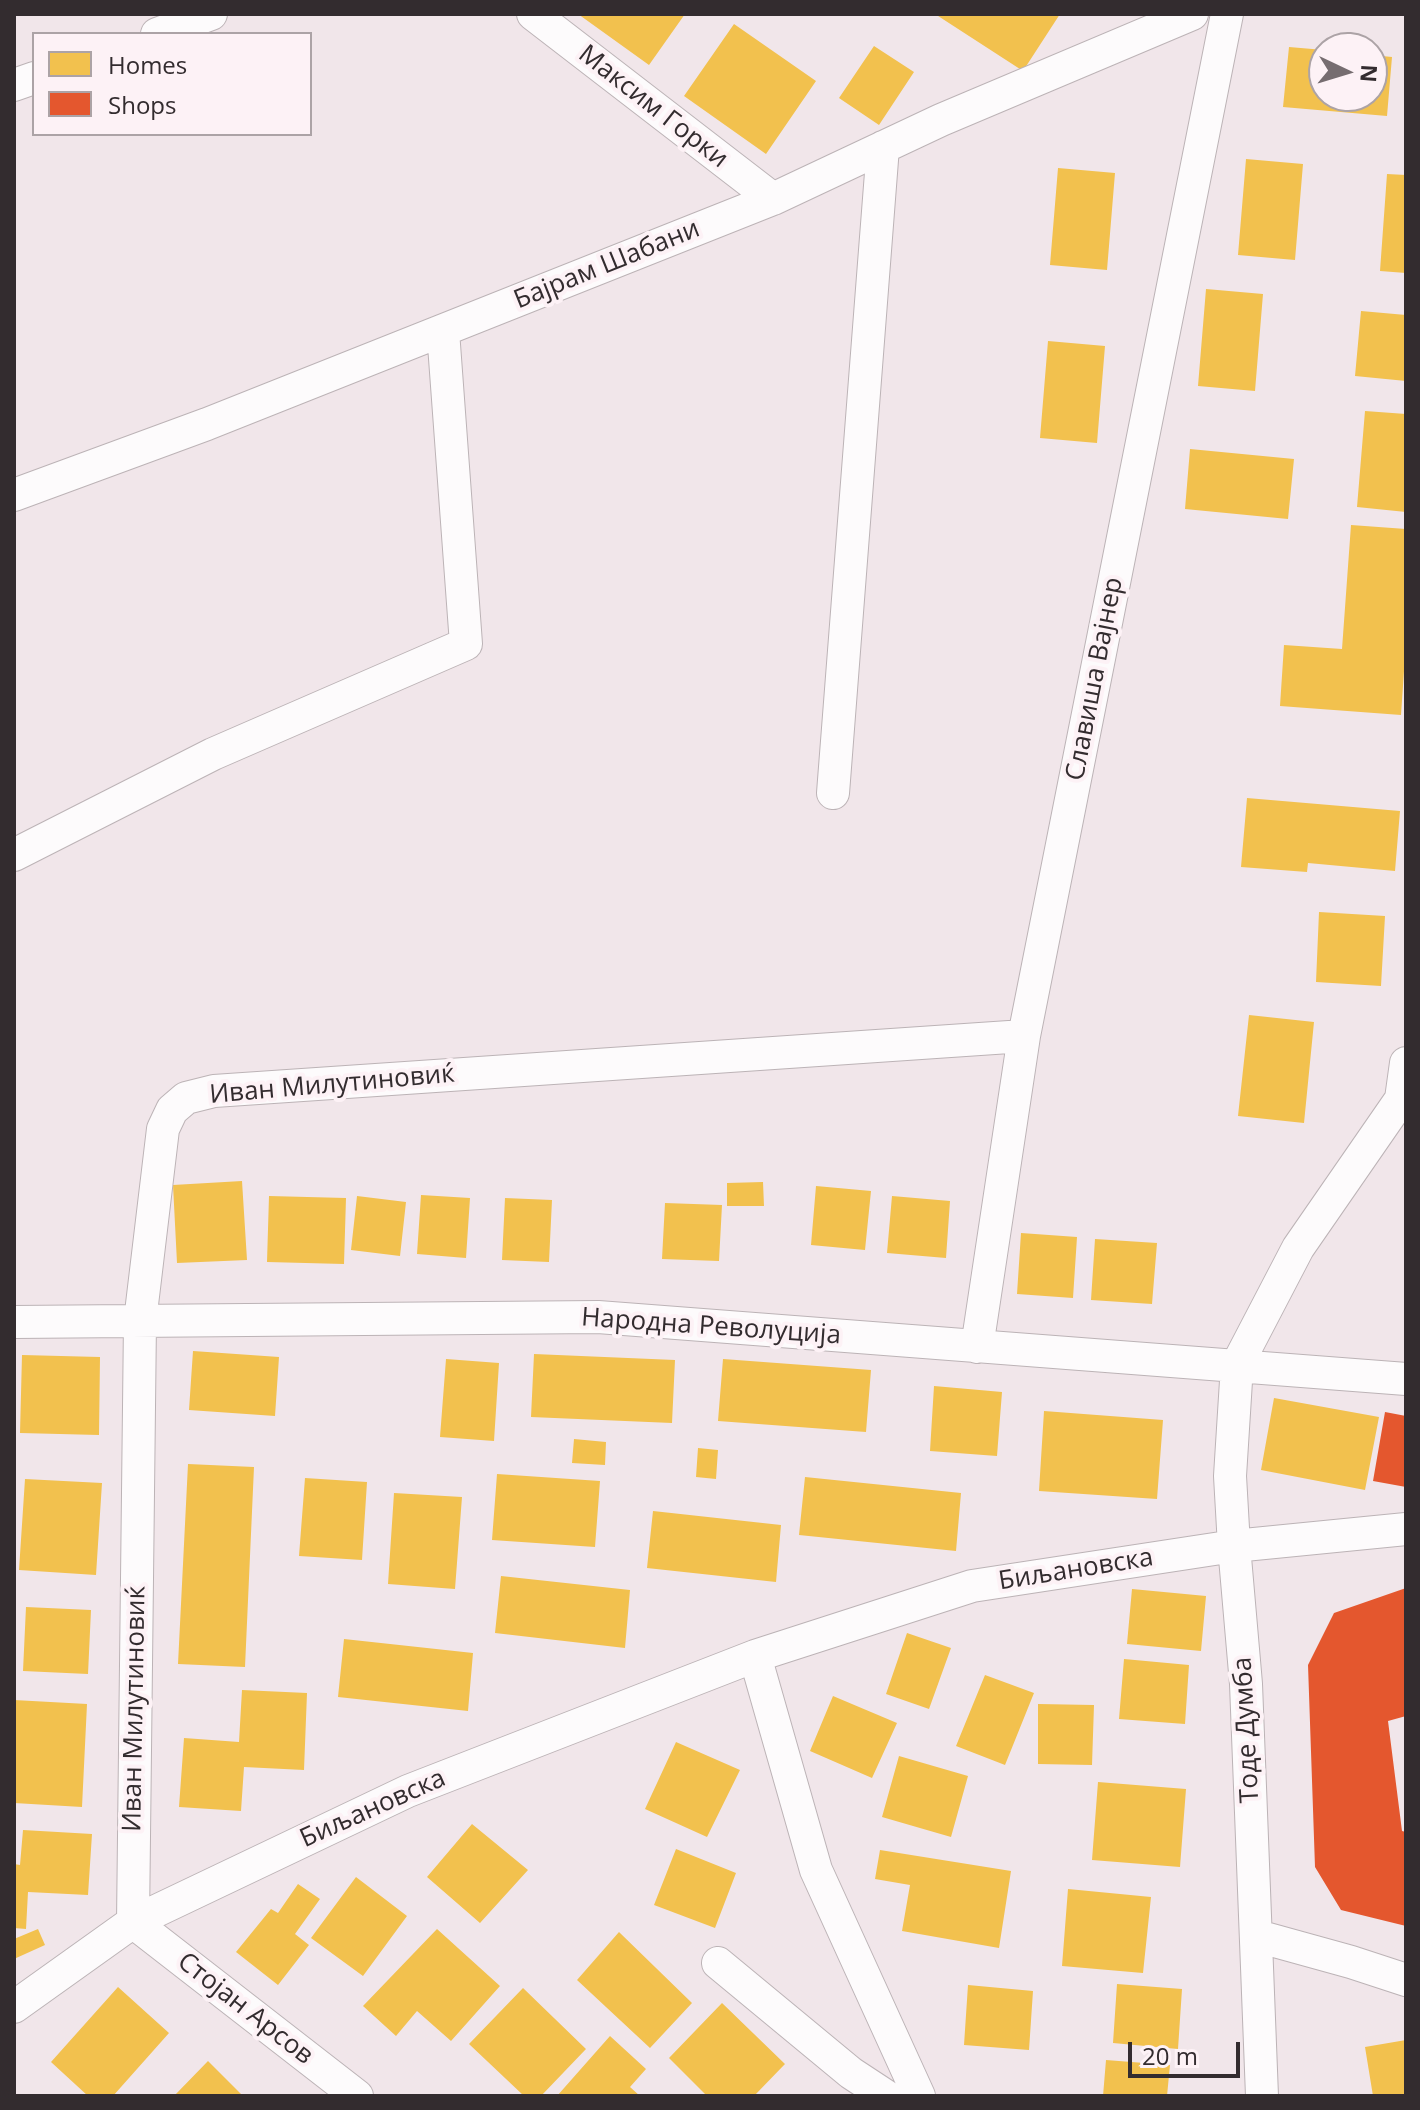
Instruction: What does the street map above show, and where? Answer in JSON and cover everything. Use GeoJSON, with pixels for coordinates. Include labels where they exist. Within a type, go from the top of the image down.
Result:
{"type":"FeatureCollection","features":[{"type":"Feature","properties":{"kind":"street"},"geometry":{"type":"LineString","coordinates":[[162,32],[211,14]]}},
{"type":"Feature","properties":{"kind":"street","name":"Максим Горки"},"geometry":{"type":"LineString","coordinates":[[533,14],[773,199]]}},
{"type":"Feature","properties":{"kind":"street","name":"Бајрам Шабани"},"geometry":{"type":"LineString","coordinates":[[14,495],[207,424],[773,199],[941,120],[1192,14]]}},
{"type":"Feature","properties":{"kind":"street","name":"Славиша Вајнер"},"geometry":{"type":"LineString","coordinates":[[977,1347],[1024,1036],[1227,14]]}},
{"type":"Feature","properties":{"kind":"street"},"geometry":{"type":"LineString","coordinates":[[833,793],[883,147]]}},
{"type":"Feature","properties":{"kind":"street"},"geometry":{"type":"LineString","coordinates":[[14,855],[213,754],[466,644],[443,331]]}},
{"type":"Feature","properties":{"kind":"street","name":"Иван Милутиновиќ"},"geometry":{"type":"LineString","coordinates":[[133,1922],[140,1321],[163,1129],[172,1110],[186,1098],[214,1091],[1024,1036]]}},
{"type":"Feature","properties":{"kind":"street"},"geometry":{"type":"LineString","coordinates":[[1237,1365],[1298,1248],[1404,1098],[1406,1063]]}},
{"type":"Feature","properties":{"kind":"street","name":"Народна Револуција"},"geometry":{"type":"LineString","coordinates":[[14,1322],[598,1317],[1406,1379]]}},
{"type":"Feature","properties":{"kind":"street","name":"Тоде Думба"},"geometry":{"type":"LineString","coordinates":[[1237,1365],[1230,1476],[1246,1684],[1262,2096]]}},
{"type":"Feature","properties":{"kind":"street","name":"Биљановска"},"geometry":{"type":"LineString","coordinates":[[14,2007],[133,1922],[408,1791],[755,1656],[972,1586],[1234,1546],[1406,1529]]}},
{"type":"Feature","properties":{"kind":"street"},"geometry":{"type":"LineString","coordinates":[[755,1656],[816,1870],[919,2096]]}},
{"type":"Feature","properties":{"kind":"street","name":"Стојан Арсов"},"geometry":{"type":"LineString","coordinates":[[133,1922],[357,2096]]}},
{"type":"Feature","properties":{"kind":"street"},"geometry":{"type":"LineString","coordinates":[[1257,1936],[1406,1980]]}},
{"type":"Feature","properties":{"kind":"street"},"geometry":{"type":"LineString","coordinates":[[718,1963],[851,2073],[886,2096]]}},
{"type":"Feature","properties":{"kind":"building: Homes"},"geometry":{"type":"Polygon","coordinates":[[[578,14],[685,14],[649,65],[578,14]]]}},
{"type":"Feature","properties":{"kind":"building: Homes"},"geometry":{"type":"Polygon","coordinates":[[[935,14],[1060,14],[1023,71],[935,14]]]}},
{"type":"Feature","properties":{"kind":"building: Homes"},"geometry":{"type":"Polygon","coordinates":[[[734,24],[816,81],[766,154],[684,96],[734,24]]]}},
{"type":"Feature","properties":{"kind":"building: Homes"},"geometry":{"type":"Polygon","coordinates":[[[874,46],[914,72],[879,125],[839,98],[874,46]]]}},
{"type":"Feature","properties":{"kind":"building: Homes"},"geometry":{"type":"Polygon","coordinates":[[[1289,47],[1308,49],[1308,109],[1283,107],[1289,47]]]}},
{"type":"Feature","properties":{"kind":"building: Homes"},"geometry":{"type":"Polygon","coordinates":[[[1388,57],[1392,57],[1388,104],[1388,57]]]}},
{"type":"Feature","properties":{"kind":"building: Homes"},"geometry":{"type":"Polygon","coordinates":[[[1341,112],[1387,112],[1387,116],[1341,112]]]}},
{"type":"Feature","properties":{"kind":"building: Homes"},"geometry":{"type":"Polygon","coordinates":[[[1246,159],[1303,164],[1295,260],[1238,255],[1246,159]]]}},
{"type":"Feature","properties":{"kind":"building: Homes"},"geometry":{"type":"Polygon","coordinates":[[[1058,168],[1115,173],[1107,270],[1050,265],[1058,168]]]}},
{"type":"Feature","properties":{"kind":"building: Homes"},"geometry":{"type":"Polygon","coordinates":[[[1387,174],[1406,175],[1406,273],[1380,271],[1387,174]]]}},
{"type":"Feature","properties":{"kind":"building: Homes"},"geometry":{"type":"Polygon","coordinates":[[[1206,289],[1263,294],[1255,391],[1198,386],[1206,289]]]}},
{"type":"Feature","properties":{"kind":"building: Homes"},"geometry":{"type":"Polygon","coordinates":[[[1361,311],[1406,315],[1406,381],[1355,376],[1361,311]]]}},
{"type":"Feature","properties":{"kind":"building: Homes"},"geometry":{"type":"Polygon","coordinates":[[[1048,341],[1105,346],[1097,443],[1040,438],[1048,341]]]}},
{"type":"Feature","properties":{"kind":"building: Homes"},"geometry":{"type":"Polygon","coordinates":[[[1365,411],[1406,414],[1406,512],[1357,507],[1365,411]]]}},
{"type":"Feature","properties":{"kind":"building: Homes"},"geometry":{"type":"Polygon","coordinates":[[[1190,449],[1294,459],[1288,519],[1185,509],[1190,449]]]}},
{"type":"Feature","properties":{"kind":"building: Homes"},"geometry":{"type":"Polygon","coordinates":[[[1351,525],[1406,529],[1406,642],[1401,715],[1280,706],[1284,645],[1342,649],[1351,525]]]}},
{"type":"Feature","properties":{"kind":"building: Homes"},"geometry":{"type":"Polygon","coordinates":[[[1247,798],[1400,811],[1395,871],[1308,863],[1307,872],[1241,867],[1247,798]]]}},
{"type":"Feature","properties":{"kind":"building: Homes"},"geometry":{"type":"Polygon","coordinates":[[[1319,912],[1385,916],[1381,986],[1316,982],[1319,912]]]}},
{"type":"Feature","properties":{"kind":"building: Homes"},"geometry":{"type":"Polygon","coordinates":[[[1249,1015],[1314,1022],[1304,1123],[1238,1116],[1249,1015]]]}},
{"type":"Feature","properties":{"kind":"building: Homes"},"geometry":{"type":"Polygon","coordinates":[[[242,1181],[247,1260],[177,1263],[173,1185],[242,1181]]]}},
{"type":"Feature","properties":{"kind":"building: Homes"},"geometry":{"type":"Polygon","coordinates":[[[763,1182],[764,1206],[727,1206],[727,1183],[763,1182]]]}},
{"type":"Feature","properties":{"kind":"building: Homes"},"geometry":{"type":"Polygon","coordinates":[[[816,1186],[871,1191],[865,1250],[811,1245],[816,1186]]]}},
{"type":"Feature","properties":{"kind":"building: Homes"},"geometry":{"type":"Polygon","coordinates":[[[421,1195],[470,1198],[466,1258],[417,1254],[421,1195]]]}},
{"type":"Feature","properties":{"kind":"building: Homes"},"geometry":{"type":"Polygon","coordinates":[[[269,1196],[346,1198],[344,1264],[267,1262],[269,1196]]]}},
{"type":"Feature","properties":{"kind":"building: Homes"},"geometry":{"type":"Polygon","coordinates":[[[357,1196],[406,1202],[400,1256],[351,1250],[357,1196]]]}},
{"type":"Feature","properties":{"kind":"building: Homes"},"geometry":{"type":"Polygon","coordinates":[[[892,1196],[950,1201],[946,1258],[887,1253],[892,1196]]]}},
{"type":"Feature","properties":{"kind":"building: Homes"},"geometry":{"type":"Polygon","coordinates":[[[505,1198],[552,1200],[549,1262],[502,1260],[505,1198]]]}},
{"type":"Feature","properties":{"kind":"building: Homes"},"geometry":{"type":"Polygon","coordinates":[[[665,1203],[722,1205],[719,1261],[662,1259],[665,1203]]]}},
{"type":"Feature","properties":{"kind":"building: Homes"},"geometry":{"type":"Polygon","coordinates":[[[1021,1233],[1077,1237],[1073,1298],[1017,1294],[1021,1233]]]}},
{"type":"Feature","properties":{"kind":"building: Homes"},"geometry":{"type":"Polygon","coordinates":[[[1095,1239],[1157,1243],[1152,1304],[1091,1300],[1095,1239]]]}},
{"type":"Feature","properties":{"kind":"building: Homes"},"geometry":{"type":"Polygon","coordinates":[[[193,1351],[279,1357],[275,1416],[189,1410],[193,1351]]]}},
{"type":"Feature","properties":{"kind":"building: Homes"},"geometry":{"type":"Polygon","coordinates":[[[534,1354],[675,1360],[672,1423],[531,1417],[534,1354]]]}},
{"type":"Feature","properties":{"kind":"building: Homes"},"geometry":{"type":"Polygon","coordinates":[[[22,1355],[100,1357],[99,1435],[20,1433],[22,1355]]]}},
{"type":"Feature","properties":{"kind":"building: Homes"},"geometry":{"type":"Polygon","coordinates":[[[446,1359],[499,1363],[494,1441],[440,1437],[446,1359]]]}},
{"type":"Feature","properties":{"kind":"building: Homes"},"geometry":{"type":"Polygon","coordinates":[[[723,1359],[871,1370],[866,1432],[718,1421],[723,1359]]]}},
{"type":"Feature","properties":{"kind":"building: Homes"},"geometry":{"type":"Polygon","coordinates":[[[934,1386],[1002,1392],[997,1456],[930,1451],[934,1386]]]}},
{"type":"Feature","properties":{"kind":"building: Homes"},"geometry":{"type":"Polygon","coordinates":[[[1274,1398],[1379,1417],[1365,1490],[1261,1470],[1274,1398]]]}},
{"type":"Feature","properties":{"kind":"building: Homes"},"geometry":{"type":"Polygon","coordinates":[[[1044,1411],[1163,1420],[1157,1499],[1039,1491],[1044,1411]]]}},
{"type":"Feature","properties":{"kind":"building: Homes"},"geometry":{"type":"Polygon","coordinates":[[[574,1439],[606,1442],[605,1465],[572,1463],[574,1439]]]}},
{"type":"Feature","properties":{"kind":"building: Homes"},"geometry":{"type":"Polygon","coordinates":[[[698,1448],[718,1450],[716,1479],[696,1477],[698,1448]]]}},
{"type":"Feature","properties":{"kind":"building: Homes"},"geometry":{"type":"Polygon","coordinates":[[[188,1464],[254,1467],[245,1667],[178,1664],[188,1464]]]}},
{"type":"Feature","properties":{"kind":"building: Homes"},"geometry":{"type":"Polygon","coordinates":[[[497,1474],[600,1481],[595,1547],[492,1540],[497,1474]]]}},
{"type":"Feature","properties":{"kind":"building: Homes"},"geometry":{"type":"Polygon","coordinates":[[[805,1477],[961,1493],[956,1551],[799,1535],[805,1477]]]}},
{"type":"Feature","properties":{"kind":"building: Homes"},"geometry":{"type":"Polygon","coordinates":[[[305,1478],[367,1482],[362,1560],[299,1556],[305,1478]]]}},
{"type":"Feature","properties":{"kind":"building: Homes"},"geometry":{"type":"Polygon","coordinates":[[[25,1479],[102,1483],[96,1575],[19,1570],[25,1479]]]}},
{"type":"Feature","properties":{"kind":"building: Homes"},"geometry":{"type":"Polygon","coordinates":[[[394,1493],[462,1497],[455,1589],[388,1584],[394,1493]]]}},
{"type":"Feature","properties":{"kind":"building: Homes"},"geometry":{"type":"Polygon","coordinates":[[[653,1511],[781,1525],[776,1582],[647,1568],[653,1511]]]}},
{"type":"Feature","properties":{"kind":"building: Homes"},"geometry":{"type":"Polygon","coordinates":[[[501,1576],[630,1590],[625,1648],[495,1633],[501,1576]]]}},
{"type":"Feature","properties":{"kind":"building: Homes"},"geometry":{"type":"Polygon","coordinates":[[[1132,1589],[1206,1596],[1201,1651],[1127,1644],[1132,1589]]]}},
{"type":"Feature","properties":{"kind":"building: Homes"},"geometry":{"type":"Polygon","coordinates":[[[26,1607],[91,1610],[88,1674],[23,1671],[26,1607]]]}},
{"type":"Feature","properties":{"kind":"building: Homes"},"geometry":{"type":"Polygon","coordinates":[[[907,1633],[951,1648],[929,1709],[886,1694],[907,1633]]]}},
{"type":"Feature","properties":{"kind":"building: Homes"},"geometry":{"type":"Polygon","coordinates":[[[344,1639],[473,1653],[468,1711],[338,1697],[344,1639]]]}},
{"type":"Feature","properties":{"kind":"building: Homes"},"geometry":{"type":"Polygon","coordinates":[[[1124,1659],[1189,1665],[1185,1724],[1119,1719],[1124,1659]]]}},
{"type":"Feature","properties":{"kind":"building: Homes"},"geometry":{"type":"Polygon","coordinates":[[[985,1675],[1034,1693],[1005,1765],[956,1746],[985,1675]]]}},
{"type":"Feature","properties":{"kind":"building: Homes"},"geometry":{"type":"Polygon","coordinates":[[[242,1690],[307,1693],[304,1770],[244,1767],[241,1811],[179,1807],[184,1738],[239,1742],[242,1690]]]}},
{"type":"Feature","properties":{"kind":"building: Homes"},"geometry":{"type":"Polygon","coordinates":[[[833,1696],[897,1723],[872,1778],[810,1751],[833,1696]]]}},
{"type":"Feature","properties":{"kind":"building: Homes"},"geometry":{"type":"Polygon","coordinates":[[[14,1700],[87,1704],[82,1807],[14,1803],[14,1700]]]}},
{"type":"Feature","properties":{"kind":"building: Homes"},"geometry":{"type":"Polygon","coordinates":[[[1038,1704],[1094,1705],[1092,1765],[1038,1764],[1038,1704]]]}},
{"type":"Feature","properties":{"kind":"building: Homes"},"geometry":{"type":"Polygon","coordinates":[[[676,1742],[740,1770],[707,1837],[645,1809],[676,1742]]]}},
{"type":"Feature","properties":{"kind":"building: Homes"},"geometry":{"type":"Polygon","coordinates":[[[899,1756],[968,1776],[951,1837],[882,1817],[899,1756]]]}},
{"type":"Feature","properties":{"kind":"building: Homes"},"geometry":{"type":"Polygon","coordinates":[[[1098,1782],[1186,1789],[1180,1867],[1092,1860],[1098,1782]]]}},
{"type":"Feature","properties":{"kind":"building: Homes"},"geometry":{"type":"Polygon","coordinates":[[[472,1824],[528,1870],[480,1923],[427,1877],[472,1824]]]}},
{"type":"Feature","properties":{"kind":"building: Homes"},"geometry":{"type":"Polygon","coordinates":[[[23,1830],[92,1834],[88,1895],[28,1892],[26,1929],[14,1928],[14,1864],[20,1865],[23,1830]]]}},
{"type":"Feature","properties":{"kind":"building: Homes"},"geometry":{"type":"Polygon","coordinates":[[[676,1849],[736,1873],[715,1928],[654,1905],[676,1849]]]}},
{"type":"Feature","properties":{"kind":"building: Homes"},"geometry":{"type":"Polygon","coordinates":[[[880,1850],[1011,1871],[999,1948],[902,1931],[910,1885],[875,1879],[880,1850]]]}},
{"type":"Feature","properties":{"kind":"building: Homes"},"geometry":{"type":"Polygon","coordinates":[[[356,1877],[407,1916],[363,1976],[311,1938],[356,1877]]]}},
{"type":"Feature","properties":{"kind":"building: Homes"},"geometry":{"type":"Polygon","coordinates":[[[298,1884],[320,1899],[295,1934],[309,1945],[278,1985],[236,1952],[271,1909],[278,1913],[298,1884]]]}},
{"type":"Feature","properties":{"kind":"building: Homes"},"geometry":{"type":"Polygon","coordinates":[[[1068,1889],[1151,1897],[1143,1973],[1062,1966],[1068,1889]]]}},
{"type":"Feature","properties":{"kind":"building: Homes"},"geometry":{"type":"Polygon","coordinates":[[[38,1929],[45,1945],[14,1959],[14,1939],[38,1929]]]}},
{"type":"Feature","properties":{"kind":"building: Homes"},"geometry":{"type":"Polygon","coordinates":[[[437,1929],[500,1986],[451,2041],[417,2011],[396,2036],[363,2006],[437,1929]]]}},
{"type":"Feature","properties":{"kind":"building: Homes"},"geometry":{"type":"Polygon","coordinates":[[[619,1932],[692,2003],[650,2048],[577,1980],[619,1932]]]}},
{"type":"Feature","properties":{"kind":"building: Homes"},"geometry":{"type":"Polygon","coordinates":[[[1117,1984],[1182,1989],[1178,2049],[1113,2043],[1117,1984]]]}},
{"type":"Feature","properties":{"kind":"building: Homes"},"geometry":{"type":"Polygon","coordinates":[[[968,1985],[1033,1991],[1029,2050],[964,2045],[968,1985]]]}},
{"type":"Feature","properties":{"kind":"building: Homes"},"geometry":{"type":"Polygon","coordinates":[[[118,1987],[169,2033],[113,2096],[88,2096],[51,2062],[118,1987]]]}},
{"type":"Feature","properties":{"kind":"building: Homes"},"geometry":{"type":"Polygon","coordinates":[[[523,1988],[586,2049],[541,2096],[524,2096],[469,2044],[523,1988]]]}},
{"type":"Feature","properties":{"kind":"building: Homes"},"geometry":{"type":"Polygon","coordinates":[[[722,2003],[785,2064],[754,2096],[707,2096],[669,2058],[722,2003]]]}},
{"type":"Feature","properties":{"kind":"building: Homes"},"geometry":{"type":"Polygon","coordinates":[[[610,2036],[646,2069],[630,2087],[640,2096],[557,2096],[610,2036]]]}},
{"type":"Feature","properties":{"kind":"building: Homes"},"geometry":{"type":"Polygon","coordinates":[[[1406,2040],[1406,2096],[1373,2096],[1365,2047],[1406,2040]]]}},
{"type":"Feature","properties":{"kind":"building: Homes"},"geometry":{"type":"Polygon","coordinates":[[[1106,2060],[1170,2065],[1167,2096],[1103,2096],[1106,2060]]]}},
{"type":"Feature","properties":{"kind":"building: Homes"},"geometry":{"type":"Polygon","coordinates":[[[208,2061],[243,2096],[174,2096],[208,2061]]]}},
{"type":"Feature","properties":{"kind":"building: Shops"},"geometry":{"type":"Polygon","coordinates":[[[1385,1412],[1406,1416],[1406,1487],[1373,1481],[1385,1412]]]}},
{"type":"Feature","properties":{"kind":"building: Shops"},"geometry":{"type":"Polygon","coordinates":[[[1406,1588],[1406,1716],[1388,1721],[1402,1831],[1406,1832],[1406,1926],[1341,1910],[1315,1867],[1308,1665],[1334,1613],[1406,1588]]]}}]}
